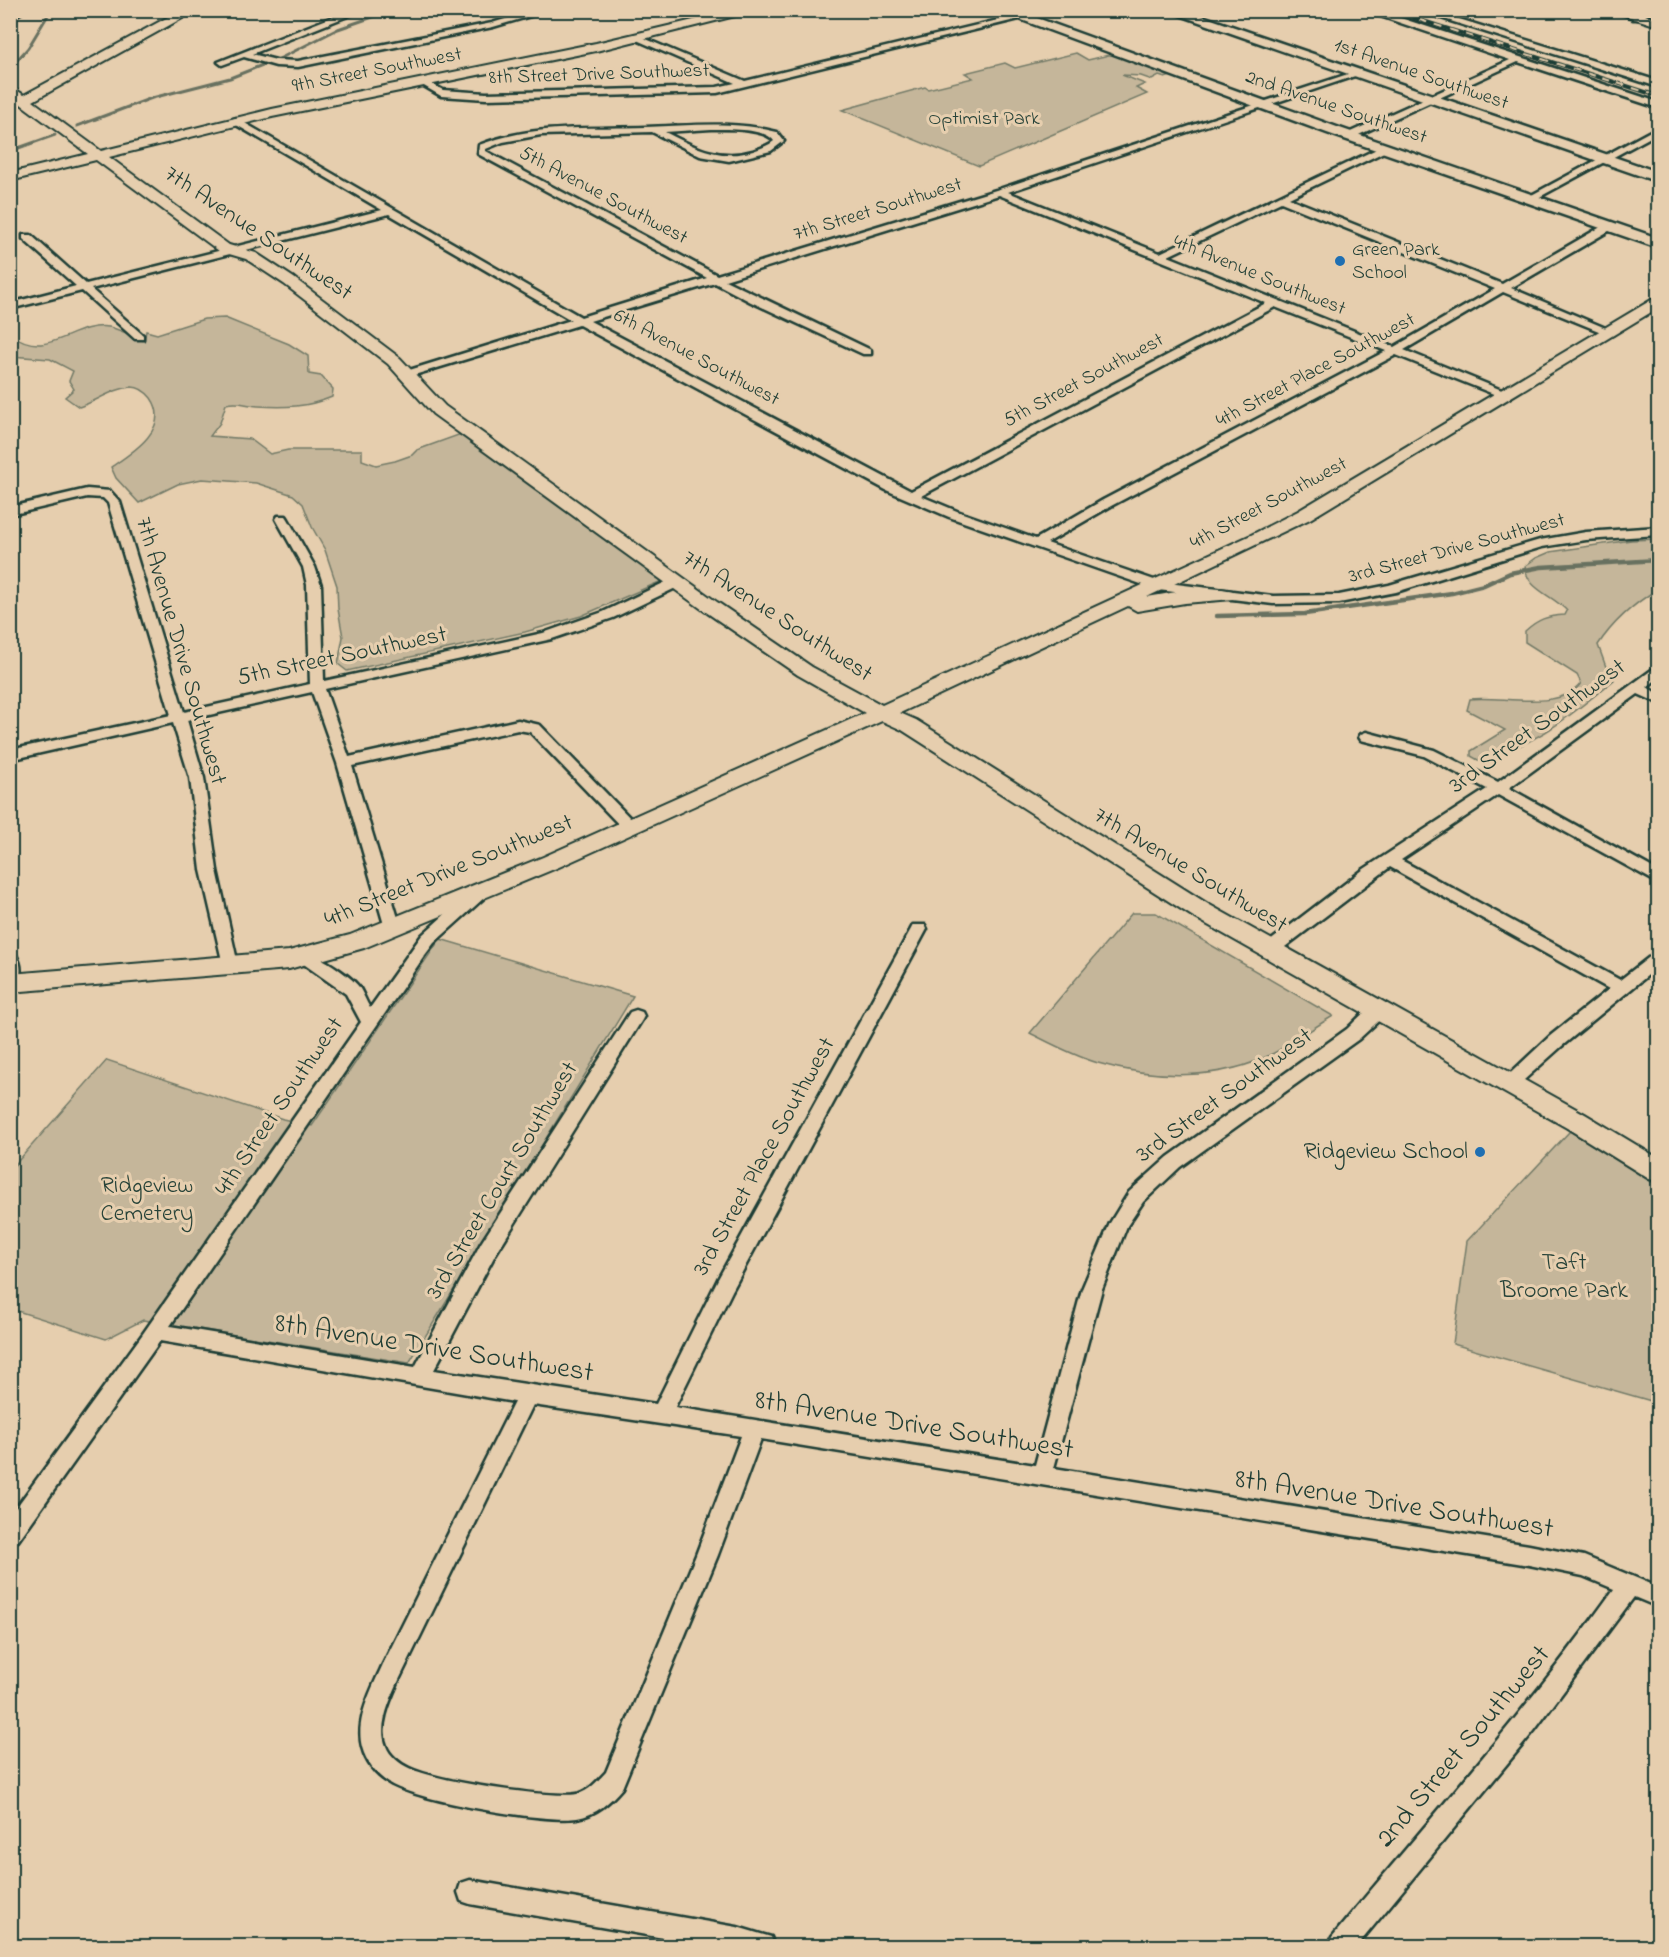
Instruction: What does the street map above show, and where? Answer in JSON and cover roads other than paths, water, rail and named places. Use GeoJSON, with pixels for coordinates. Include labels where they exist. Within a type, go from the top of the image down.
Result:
{"type":"FeatureCollection","features":[{"type":"Feature","properties":{"kind":"highway"},"geometry":{"type":"LineString","coordinates":[[10,16],[19,10]]}},
{"type":"Feature","properties":{"kind":"main road","name":"2nd Avenue Southwest"},"geometry":{"type":"LineString","coordinates":[[1001,10],[1349,136],[1659,243]]}},
{"type":"Feature","properties":{"kind":"main road","name":"1st Avenue Southwest"},"geometry":{"type":"LineString","coordinates":[[1171,10],[1659,177]]}},
{"type":"Feature","properties":{"kind":"street"},"geometry":{"type":"LineString","coordinates":[[17,95],[191,10]]}},
{"type":"Feature","properties":{"kind":"street"},"geometry":{"type":"LineString","coordinates":[[222,62],[359,10]]}},
{"type":"Feature","properties":{"kind":"street"},"geometry":{"type":"LineString","coordinates":[[244,54],[276,63],[305,63],[493,25],[546,10]]}},
{"type":"Feature","properties":{"kind":"street","name":"9th Street Southwest"},"geometry":{"type":"LineString","coordinates":[[10,177],[236,121],[636,39],[753,10]]}},
{"type":"Feature","properties":{"kind":"street","name":"8th Street Drive Southwest"},"geometry":{"type":"LineString","coordinates":[[421,82],[441,93],[486,96],[708,90],[745,84],[1052,10]]}},
{"type":"Feature","properties":{"kind":"street"},"geometry":{"type":"LineString","coordinates":[[1366,10],[1659,105]]}},
{"type":"Feature","properties":{"kind":"street"},"geometry":{"type":"LineString","coordinates":[[1420,10],[1659,84]]}},
{"type":"Feature","properties":{"kind":"street"},"geometry":{"type":"LineString","coordinates":[[1614,10],[1659,23]]}},
{"type":"Feature","properties":{"kind":"street"},"geometry":{"type":"LineString","coordinates":[[1636,17],[1650,10]]}},
{"type":"Feature","properties":{"kind":"street"},"geometry":{"type":"LineString","coordinates":[[636,39],[745,84]]}},
{"type":"Feature","properties":{"kind":"street"},"geometry":{"type":"LineString","coordinates":[[1349,136],[1518,59]]}},
{"type":"Feature","properties":{"kind":"street","name":"7th Street Southwest"},"geometry":{"type":"LineString","coordinates":[[406,374],[999,192],[1357,74]]}},
{"type":"Feature","properties":{"kind":"street","name":"7th Avenue Southwest"},"geometry":{"type":"LineString","coordinates":[[17,95],[224,248],[263,262],[367,339],[406,374],[439,410],[677,582],[805,671],[856,701],[909,725],[1200,910],[1509,1083],[1659,1171]]}},
{"type":"Feature","properties":{"kind":"street","name":"6th Avenue Southwest"},"geometry":{"type":"LineString","coordinates":[[236,121],[579,320],[911,496],[1036,544],[1158,586]]}},
{"type":"Feature","properties":{"kind":"street","name":"5th Avenue Southwest"},"geometry":{"type":"LineString","coordinates":[[653,129],[695,151],[723,158],[746,156],[773,147],[779,141],[774,134],[757,130],[653,129],[524,135],[490,142],[482,147],[481,152],[755,300],[867,352]]}},
{"type":"Feature","properties":{"kind":"street"},"geometry":{"type":"LineString","coordinates":[[1531,198],[1659,130]]}},
{"type":"Feature","properties":{"kind":"street"},"geometry":{"type":"LineString","coordinates":[[1161,256],[1385,148]]}},
{"type":"Feature","properties":{"kind":"street","name":"4th Avenue Southwest"},"geometry":{"type":"LineString","coordinates":[[999,192],[1505,395]]}},
{"type":"Feature","properties":{"kind":"street"},"geometry":{"type":"LineString","coordinates":[[1281,198],[1610,332]]}},
{"type":"Feature","properties":{"kind":"street"},"geometry":{"type":"LineString","coordinates":[[10,306],[390,211]]}},
{"type":"Feature","properties":{"kind":"street","name":"4th Street Place Southwest"},"geometry":{"type":"LineString","coordinates":[[1036,544],[1098,508],[1395,351],[1610,226]]}},
{"type":"Feature","properties":{"kind":"street"},"geometry":{"type":"LineString","coordinates":[[27,237],[139,337]]}},
{"type":"Feature","properties":{"kind":"street","name":"5th Street Southwest"},"geometry":{"type":"LineString","coordinates":[[911,496],[1276,302]]}},
{"type":"Feature","properties":{"kind":"street","name":"4th Street Southwest"},"geometry":{"type":"LineString","coordinates":[[882,712],[1158,586],[1304,515],[1659,302]]}},
{"type":"Feature","properties":{"kind":"street","name":"7th Avenue Drive Southwest"},"geometry":{"type":"LineString","coordinates":[[10,511],[87,493],[106,495],[114,502],[196,778],[209,870],[230,965]]}},
{"type":"Feature","properties":{"kind":"street"},"geometry":{"type":"LineString","coordinates":[[282,519],[309,567],[314,585],[317,686],[344,763],[393,928]]}},
{"type":"Feature","properties":{"kind":"street","name":"3rd Street Drive Southwest"},"geometry":{"type":"LineString","coordinates":[[1158,586],[1273,600],[1339,599],[1391,590],[1540,544],[1586,536],[1659,531]]}},
{"type":"Feature","properties":{"kind":"street","name":"5th Street Southwest"},"geometry":{"type":"LineString","coordinates":[[10,755],[547,636],[608,615],[677,582]]}},
{"type":"Feature","properties":{"kind":"street"},"geometry":{"type":"LineString","coordinates":[[1077,622],[1150,602],[1226,595]]}},
{"type":"Feature","properties":{"kind":"street","name":"3rd Street Southwest"},"geometry":{"type":"LineString","coordinates":[[1271,949],[1390,860],[1500,788],[1659,672]]}},
{"type":"Feature","properties":{"kind":"street"},"geometry":{"type":"LineString","coordinates":[[1636,688],[1659,699]]}},
{"type":"Feature","properties":{"kind":"street","name":"4th Street Drive Southwest"},"geometry":{"type":"LineString","coordinates":[[10,982],[289,960],[328,951],[477,894],[882,712]]}},
{"type":"Feature","properties":{"kind":"street"},"geometry":{"type":"LineString","coordinates":[[344,763],[518,725],[535,728],[629,826]]}},
{"type":"Feature","properties":{"kind":"street"},"geometry":{"type":"LineString","coordinates":[[1366,737],[1429,753],[1500,788],[1659,878]]}},
{"type":"Feature","properties":{"kind":"street"},"geometry":{"type":"LineString","coordinates":[[1390,860],[1621,988]]}},
{"type":"Feature","properties":{"kind":"street","name":"4th Street Southwest"},"geometry":{"type":"LineString","coordinates":[[10,1534],[155,1332],[428,939],[477,894]]}},
{"type":"Feature","properties":{"kind":"street","name":"3rd Street Place Southwest"},"geometry":{"type":"LineString","coordinates":[[661,1414],[724,1285],[823,1103],[862,1037],[919,929]]}},
{"type":"Feature","properties":{"kind":"street"},"geometry":{"type":"LineString","coordinates":[[304,956],[352,990],[369,1022]]}},
{"type":"Feature","properties":{"kind":"street"},"geometry":{"type":"LineString","coordinates":[[10,958],[13,966],[10,982]]}},
{"type":"Feature","properties":{"kind":"street"},"geometry":{"type":"LineString","coordinates":[[1509,1083],[1556,1041],[1659,959]]}},
{"type":"Feature","properties":{"kind":"street","name":"3rd Street Southwest"},"geometry":{"type":"LineString","coordinates":[[1042,1476],[1092,1289],[1119,1223],[1136,1197],[1174,1162],[1353,1034],[1380,1010]]}},
{"type":"Feature","properties":{"kind":"street","name":"3rd Street Court Southwest"},"geometry":{"type":"LineString","coordinates":[[421,1376],[488,1249],[636,1016]]}},
{"type":"Feature","properties":{"kind":"street","name":"8th Avenue Drive Southwest"},"geometry":{"type":"LineString","coordinates":[[155,1332],[528,1395],[661,1414],[1529,1554],[1584,1566],[1659,1597]]}},
{"type":"Feature","properties":{"kind":"street"},"geometry":{"type":"LineString","coordinates":[[528,1395],[391,1672],[372,1716],[374,1747],[382,1761],[400,1776],[422,1785],[561,1808],[579,1806],[602,1794],[614,1780],[707,1555],[754,1430]]}},
{"type":"Feature","properties":{"kind":"street","name":"2nd Street Southwest"},"geometry":{"type":"LineString","coordinates":[[1341,1947],[1553,1689],[1630,1584]]}},
{"type":"Feature","properties":{"kind":"street"},"geometry":{"type":"LineString","coordinates":[[470,1892],[737,1939],[762,1947]]}},
{"type":"Feature","properties":{"kind":"waterway"},"geometry":{"type":"LineString","coordinates":[[10,68],[28,48],[51,10]]}},
{"type":"Feature","properties":{"kind":"waterway"},"geometry":{"type":"LineString","coordinates":[[277,60],[338,29],[393,10]]}},
{"type":"Feature","properties":{"kind":"waterway"},"geometry":{"type":"LineString","coordinates":[[77,126],[152,98],[230,78],[265,64]]}},
{"type":"Feature","properties":{"kind":"waterway"},"geometry":{"type":"LineString","coordinates":[[10,151],[55,135]]}},
{"type":"Feature","properties":{"kind":"waterway"},"geometry":{"type":"LineString","coordinates":[[1217,616],[1305,614],[1452,593],[1484,585],[1510,573],[1541,567],[1658,560]]}},
{"type":"Feature","properties":{"kind":"railway"},"geometry":{"type":"LineString","coordinates":[[1389,10],[1658,96]]}},
{"type":"Feature","properties":{"kind":"place","name":"Green Park School"},"geometry":{"type":"Point","coordinates":[1340,261]}},
{"type":"Feature","properties":{"kind":"place","name":"Ridgeview School"},"geometry":{"type":"Point","coordinates":[1480,1152]}},
{"type":"Feature","properties":{"kind":"park label","name":"Optimist Park"},"geometry":{"type":"Point","coordinates":[984,119]}},
{"type":"Feature","properties":{"kind":"park label","name":"Ridgeview Cemetery"},"geometry":{"type":"Point","coordinates":[147,1200]}},
{"type":"Feature","properties":{"kind":"park label","name":"Taft Broome Park"},"geometry":{"type":"Point","coordinates":[1564,1277]}}]}
